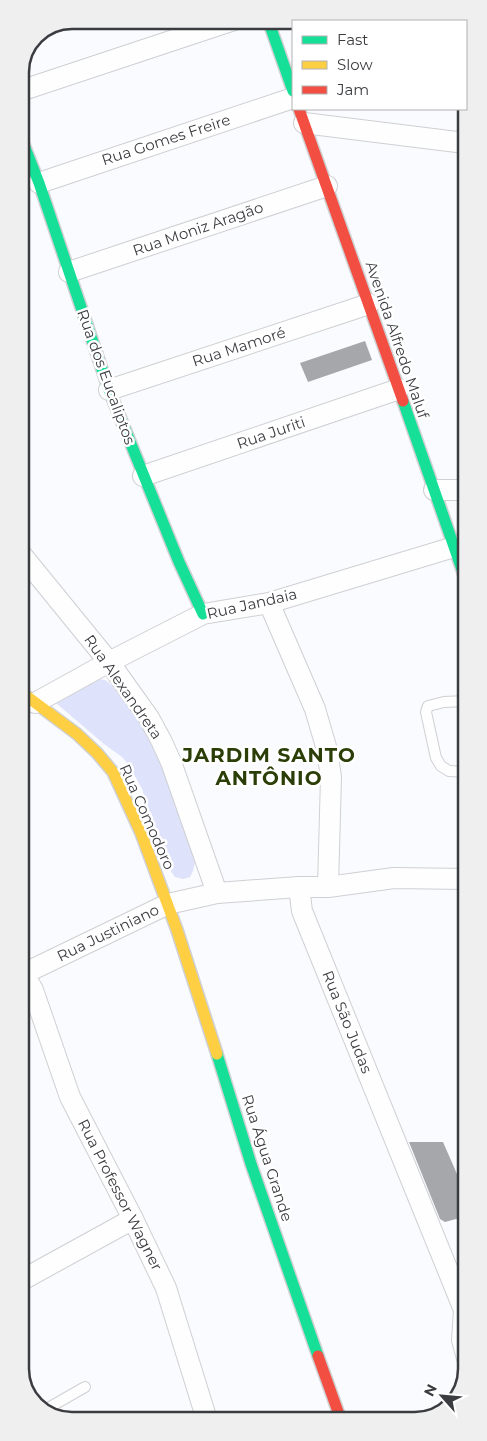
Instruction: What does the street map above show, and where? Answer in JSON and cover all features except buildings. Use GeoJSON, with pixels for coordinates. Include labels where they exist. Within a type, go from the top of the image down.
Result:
{"type":"FeatureCollection","features":[{"type":"Feature","properties":{"kind":"street"},"geometry":{"type":"LineString","coordinates":[[29,88],[207,29]]}},
{"type":"Feature","properties":{"kind":"street"},"geometry":{"type":"LineString","coordinates":[[271,29],[292,88]]}},
{"type":"Feature","properties":{"kind":"street","name":"Rua Gomes Freire"},"geometry":{"type":"LineString","coordinates":[[39,183],[292,98]]}},
{"type":"Feature","properties":{"kind":"street"},"geometry":{"type":"LineString","coordinates":[[302,116],[458,142]]}},
{"type":"Feature","properties":{"kind":"street","name":"Avenida Alfredo Maluf"},"geometry":{"type":"LineString","coordinates":[[302,116],[400,389],[458,558]]}},
{"type":"Feature","properties":{"kind":"street","name":"Rua dos Eucaliptos"},"geometry":{"type":"LineString","coordinates":[[29,158],[109,390],[182,570],[203,614]]}},
{"type":"Feature","properties":{"kind":"street","name":"Rua Moniz Aragão"},"geometry":{"type":"LineString","coordinates":[[69,272],[327,186]]}},
{"type":"Feature","properties":{"kind":"street","name":"Rua Mamoré"},"geometry":{"type":"LineString","coordinates":[[109,390],[369,304]]}},
{"type":"Feature","properties":{"kind":"street","name":"Rua Juriti"},"geometry":{"type":"LineString","coordinates":[[143,476],[400,389]]}},
{"type":"Feature","properties":{"kind":"street"},"geometry":{"type":"LineString","coordinates":[[434,490],[458,490]]}},
{"type":"Feature","properties":{"kind":"street","name":"Rua Jandaia"},"geometry":{"type":"LineString","coordinates":[[29,697],[109,662],[203,614],[269,603],[454,547]]}},
{"type":"Feature","properties":{"kind":"street","name":"Rua Alexandreta"},"geometry":{"type":"LineString","coordinates":[[29,564],[109,662],[149,718],[161,740],[180,786],[217,893]]}},
{"type":"Feature","properties":{"kind":"street"},"geometry":{"type":"LineString","coordinates":[[269,603],[315,709],[327,750],[330,778],[328,887]]}},
{"type":"Feature","properties":{"kind":"street","name":"Rua Comodoro"},"geometry":{"type":"LineString","coordinates":[[29,698],[77,734],[113,772],[141,833],[168,904]]}},
{"type":"Feature","properties":{"kind":"street"},"geometry":{"type":"LineString","coordinates":[[299,887],[328,887],[394,878],[458,879]]}},
{"type":"Feature","properties":{"kind":"street","name":"Rua Justiniano"},"geometry":{"type":"LineString","coordinates":[[29,969],[168,904],[217,893],[299,887]]}},
{"type":"Feature","properties":{"kind":"street","name":"Rua São Judas"},"geometry":{"type":"LineString","coordinates":[[299,887],[302,911],[458,1291]]}},
{"type":"Feature","properties":{"kind":"street","name":"Rua Água Grande"},"geometry":{"type":"LineString","coordinates":[[168,904],[223,1071],[251,1164],[338,1412]]}},
{"type":"Feature","properties":{"kind":"street","name":"Rua Professor Wagner"},"geometry":{"type":"LineString","coordinates":[[29,983],[33,990],[70,1098],[133,1219],[166,1288],[205,1412]]}},
{"type":"Feature","properties":{"kind":"street"},"geometry":{"type":"LineString","coordinates":[[29,1276],[133,1219]]}},
{"type":"Feature","properties":{"kind":"lane"},"geometry":{"type":"LineString","coordinates":[[458,701],[444,702],[428,706],[426,712],[436,758],[441,766],[448,771],[458,772]]}},
{"type":"Feature","properties":{"kind":"lane"},"geometry":{"type":"LineString","coordinates":[[51,1407],[85,1387]]}},
{"type":"Feature","properties":{"kind":"shaded area"},"geometry":{"type":"Polygon","coordinates":[[[94,679],[105,680],[114,688],[145,732],[171,789],[193,849],[195,863],[190,877],[183,879],[175,877],[167,866],[142,789],[129,765],[122,757],[56,703],[57,698],[94,679]]]}},
{"type":"Feature","properties":{"kind":"traffic: fast"},"geometry":{"type":"LineString","coordinates":[[271,29],[292,88]]}},
{"type":"Feature","properties":{"kind":"traffic: fast"},"geometry":{"type":"LineString","coordinates":[[29,158],[109,390],[179,562],[203,614]]}},
{"type":"Feature","properties":{"kind":"traffic: fast"},"geometry":{"type":"LineString","coordinates":[[403,401],[458,558]]}},
{"type":"Feature","properties":{"kind":"traffic: fast"},"geometry":{"type":"LineString","coordinates":[[217,1054],[251,1164],[318,1356]]}},
{"type":"Feature","properties":{"kind":"traffic: slow"},"geometry":{"type":"LineString","coordinates":[[29,698],[77,734],[113,772],[141,833],[177,930],[217,1054]]}},
{"type":"Feature","properties":{"kind":"traffic: jam"},"geometry":{"type":"LineString","coordinates":[[299,110],[403,401]]}},
{"type":"Feature","properties":{"kind":"traffic: jam"},"geometry":{"type":"LineString","coordinates":[[318,1356],[338,1412]]}},
{"type":"Feature","properties":{"kind":"district","name":"JARDIM SANTO ANTÔNIO"},"geometry":{"type":"Point","coordinates":[269,766]}}]}
